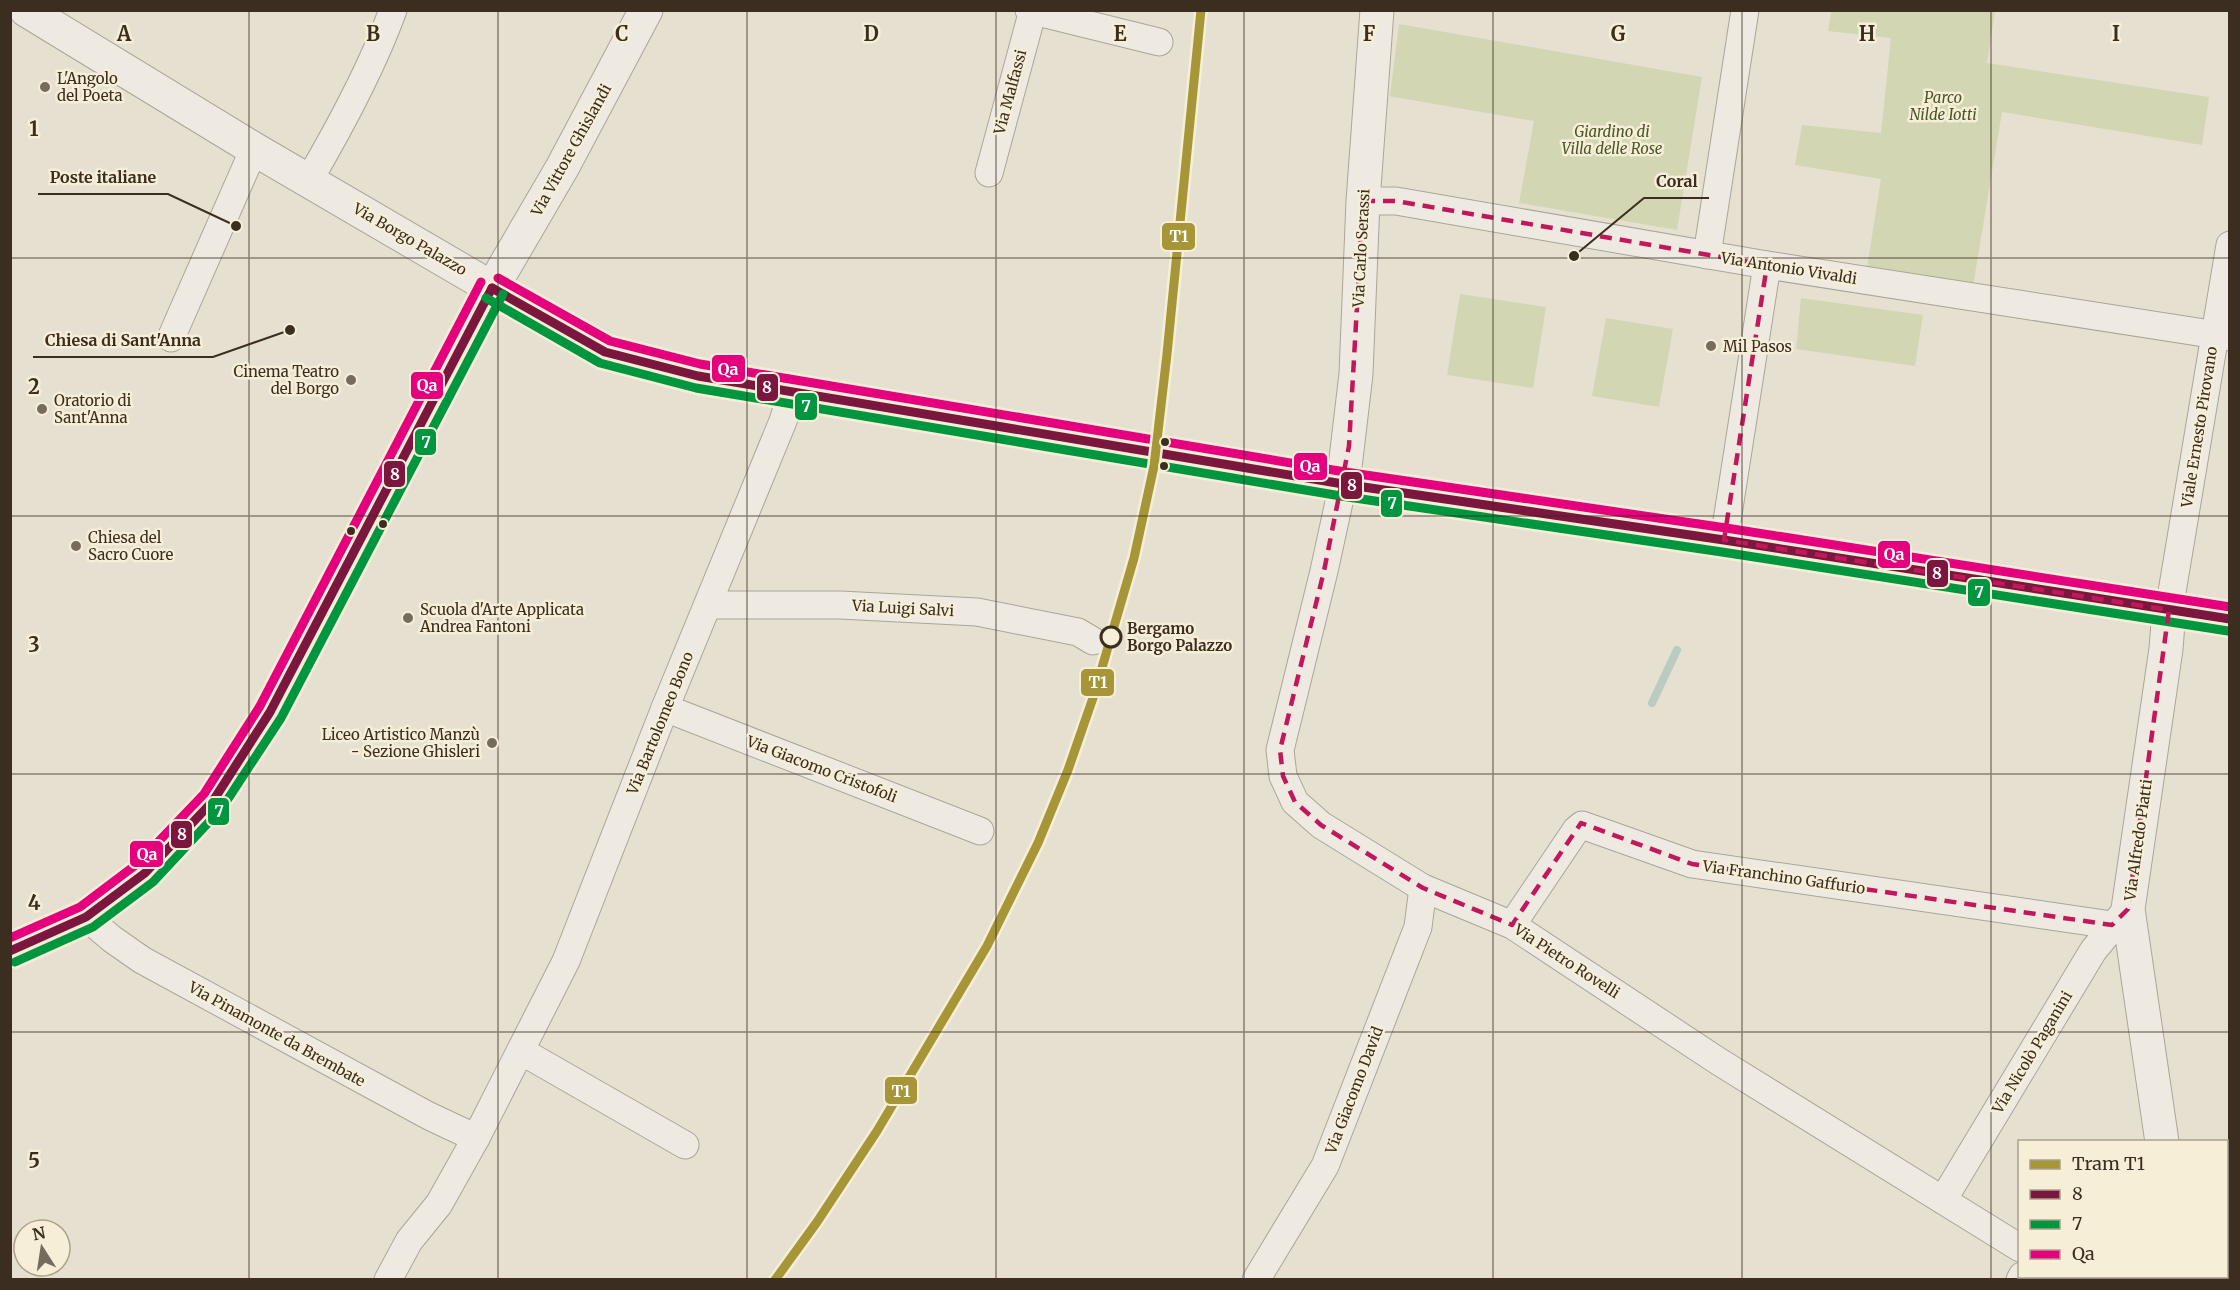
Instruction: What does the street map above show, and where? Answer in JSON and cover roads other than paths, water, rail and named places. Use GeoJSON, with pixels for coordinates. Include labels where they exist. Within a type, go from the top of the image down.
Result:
{"type":"FeatureCollection","features":[{"type":"Feature","properties":{"kind":"main road","name":"Via Borgo Palazzo"},"geometry":{"type":"LineString","coordinates":[[26,10],[254,149],[605,352],[698,376],[1343,484],[1724,540],[2229,619]]}},
{"type":"Feature","properties":{"kind":"main road","name":"Via Vittore Ghislandi"},"geometry":{"type":"LineString","coordinates":[[10,951],[86,917],[145,873],[213,801],[287,680],[492,288],[562,168],[646,10]]}},
{"type":"Feature","properties":{"kind":"main road","name":"Via Carlo Serassi"},"geometry":{"type":"LineString","coordinates":[[1343,484],[1356,374],[1363,201],[1377,10]]}},
{"type":"Feature","properties":{"kind":"main road","name":"Via Alfredo Piatti"},"geometry":{"type":"LineString","coordinates":[[2162,1140],[2120,917],[2166,649],[2169,610]]}},
{"type":"Feature","properties":{"kind":"street"},"geometry":{"type":"LineString","coordinates":[[309,180],[371,62],[393,10]]}},
{"type":"Feature","properties":{"kind":"street"},"geometry":{"type":"LineString","coordinates":[[1707,255],[1745,10]]}},
{"type":"Feature","properties":{"kind":"street","name":"Via Malfassi"},"geometry":{"type":"LineString","coordinates":[[989,173],[1031,11],[1159,42]]}},
{"type":"Feature","properties":{"kind":"street"},"geometry":{"type":"LineString","coordinates":[[171,338],[254,149]]}},
{"type":"Feature","properties":{"kind":"street","name":"Via Antonio Vivaldi"},"geometry":{"type":"LineString","coordinates":[[1363,201],[1396,201],[1767,265],[2222,335]]}},
{"type":"Feature","properties":{"kind":"street","name":"Viale Ernesto Pirovano"},"geometry":{"type":"LineString","coordinates":[[2169,610],[2222,335],[2229,245]]}},
{"type":"Feature","properties":{"kind":"street"},"geometry":{"type":"LineString","coordinates":[[1724,540],[1767,265]]}},
{"type":"Feature","properties":{"kind":"street","name":"Via Bartolomeo Bono"},"geometry":{"type":"LineString","coordinates":[[388,1280],[409,1241],[439,1204],[476,1138],[566,961],[665,708],[783,421],[792,392]]}},
{"type":"Feature","properties":{"kind":"street","name":"Via Pietro Rovelli"},"geometry":{"type":"LineString","coordinates":[[1343,484],[1280,750],[1283,776],[1295,802],[1321,825],[1423,888],[1512,925],[1718,1061],[2018,1247]]}},
{"type":"Feature","properties":{"kind":"street","name":"Via Luigi Salvi"},"geometry":{"type":"LineString","coordinates":[[708,605],[840,605],[977,612],[1078,632],[1093,641]]}},
{"type":"Feature","properties":{"kind":"street","name":"Via Giacomo Cristofoli"},"geometry":{"type":"LineString","coordinates":[[665,708],[980,831]]}},
{"type":"Feature","properties":{"kind":"street","name":"Via Franchino Gaffurio"},"geometry":{"type":"LineString","coordinates":[[1512,925],[1576,830],[1582,825],[1692,864],[2120,917]]}},
{"type":"Feature","properties":{"kind":"street","name":"Via Giacomo David"},"geometry":{"type":"LineString","coordinates":[[1256,1280],[1324,1166],[1418,927],[1423,888]]}},
{"type":"Feature","properties":{"kind":"street","name":"Via Pinamonte da Brembate"},"geometry":{"type":"LineString","coordinates":[[86,917],[111,939],[142,960],[429,1116],[476,1138]]}},
{"type":"Feature","properties":{"kind":"street","name":"Via Nicolò Paganini"},"geometry":{"type":"LineString","coordinates":[[1943,1200],[2093,951],[2120,917]]}},
{"type":"Feature","properties":{"kind":"street"},"geometry":{"type":"LineString","coordinates":[[520,1051],[685,1144]]}},
{"type":"Feature","properties":{"kind":"waterway"},"geometry":{"type":"LineString","coordinates":[[1652,703],[1677,650]]}},
{"type":"Feature","properties":{"kind":"tram line","name":"T1"},"geometry":{"type":"LineString","coordinates":[[775,1280],[817,1222],[877,1131],[987,946],[1038,843],[1068,770],[1094,695],[1134,558],[1154,466],[1201,10]]}},
{"type":"Feature","properties":{"kind":"place","name":"L'Angolo del Poeta"},"geometry":{"type":"Point","coordinates":[45,87]}},
{"type":"Feature","properties":{"kind":"place","name":"Poste italiane"},"geometry":{"type":"Point","coordinates":[236,226]}},
{"type":"Feature","properties":{"kind":"place","name":"Coral"},"geometry":{"type":"Point","coordinates":[1574,256]}},
{"type":"Feature","properties":{"kind":"place","name":"Chiesa di Sant'Anna"},"geometry":{"type":"Point","coordinates":[290,330]}},
{"type":"Feature","properties":{"kind":"place","name":"Mil Pasos"},"geometry":{"type":"Point","coordinates":[1711,346]}},
{"type":"Feature","properties":{"kind":"place","name":"Cinema Teatro del Borgo"},"geometry":{"type":"Point","coordinates":[351,380]}},
{"type":"Feature","properties":{"kind":"place","name":"Oratorio di Sant'Anna"},"geometry":{"type":"Point","coordinates":[42,409]}},
{"type":"Feature","properties":{"kind":"place","name":"Chiesa del Sacro Cuore"},"geometry":{"type":"Point","coordinates":[76,546]}},
{"type":"Feature","properties":{"kind":"place","name":"Scuola d'Arte Applicata Andrea Fantoni"},"geometry":{"type":"Point","coordinates":[408,618]}},
{"type":"Feature","properties":{"kind":"place","name":"Bergamo Borgo Palazzo"},"geometry":{"type":"Point","coordinates":[1111,637]}},
{"type":"Feature","properties":{"kind":"place","name":"Liceo Artistico Manzù - Sezione Ghisleri"},"geometry":{"type":"Point","coordinates":[492,743]}},
{"type":"Feature","properties":{"kind":"park label","name":"Parco Nilde Iotti"},"geometry":{"type":"Point","coordinates":[1943,106]}},
{"type":"Feature","properties":{"kind":"park label","name":"Giardino di Villa delle Rose"},"geometry":{"type":"Point","coordinates":[1612,140]}}]}
